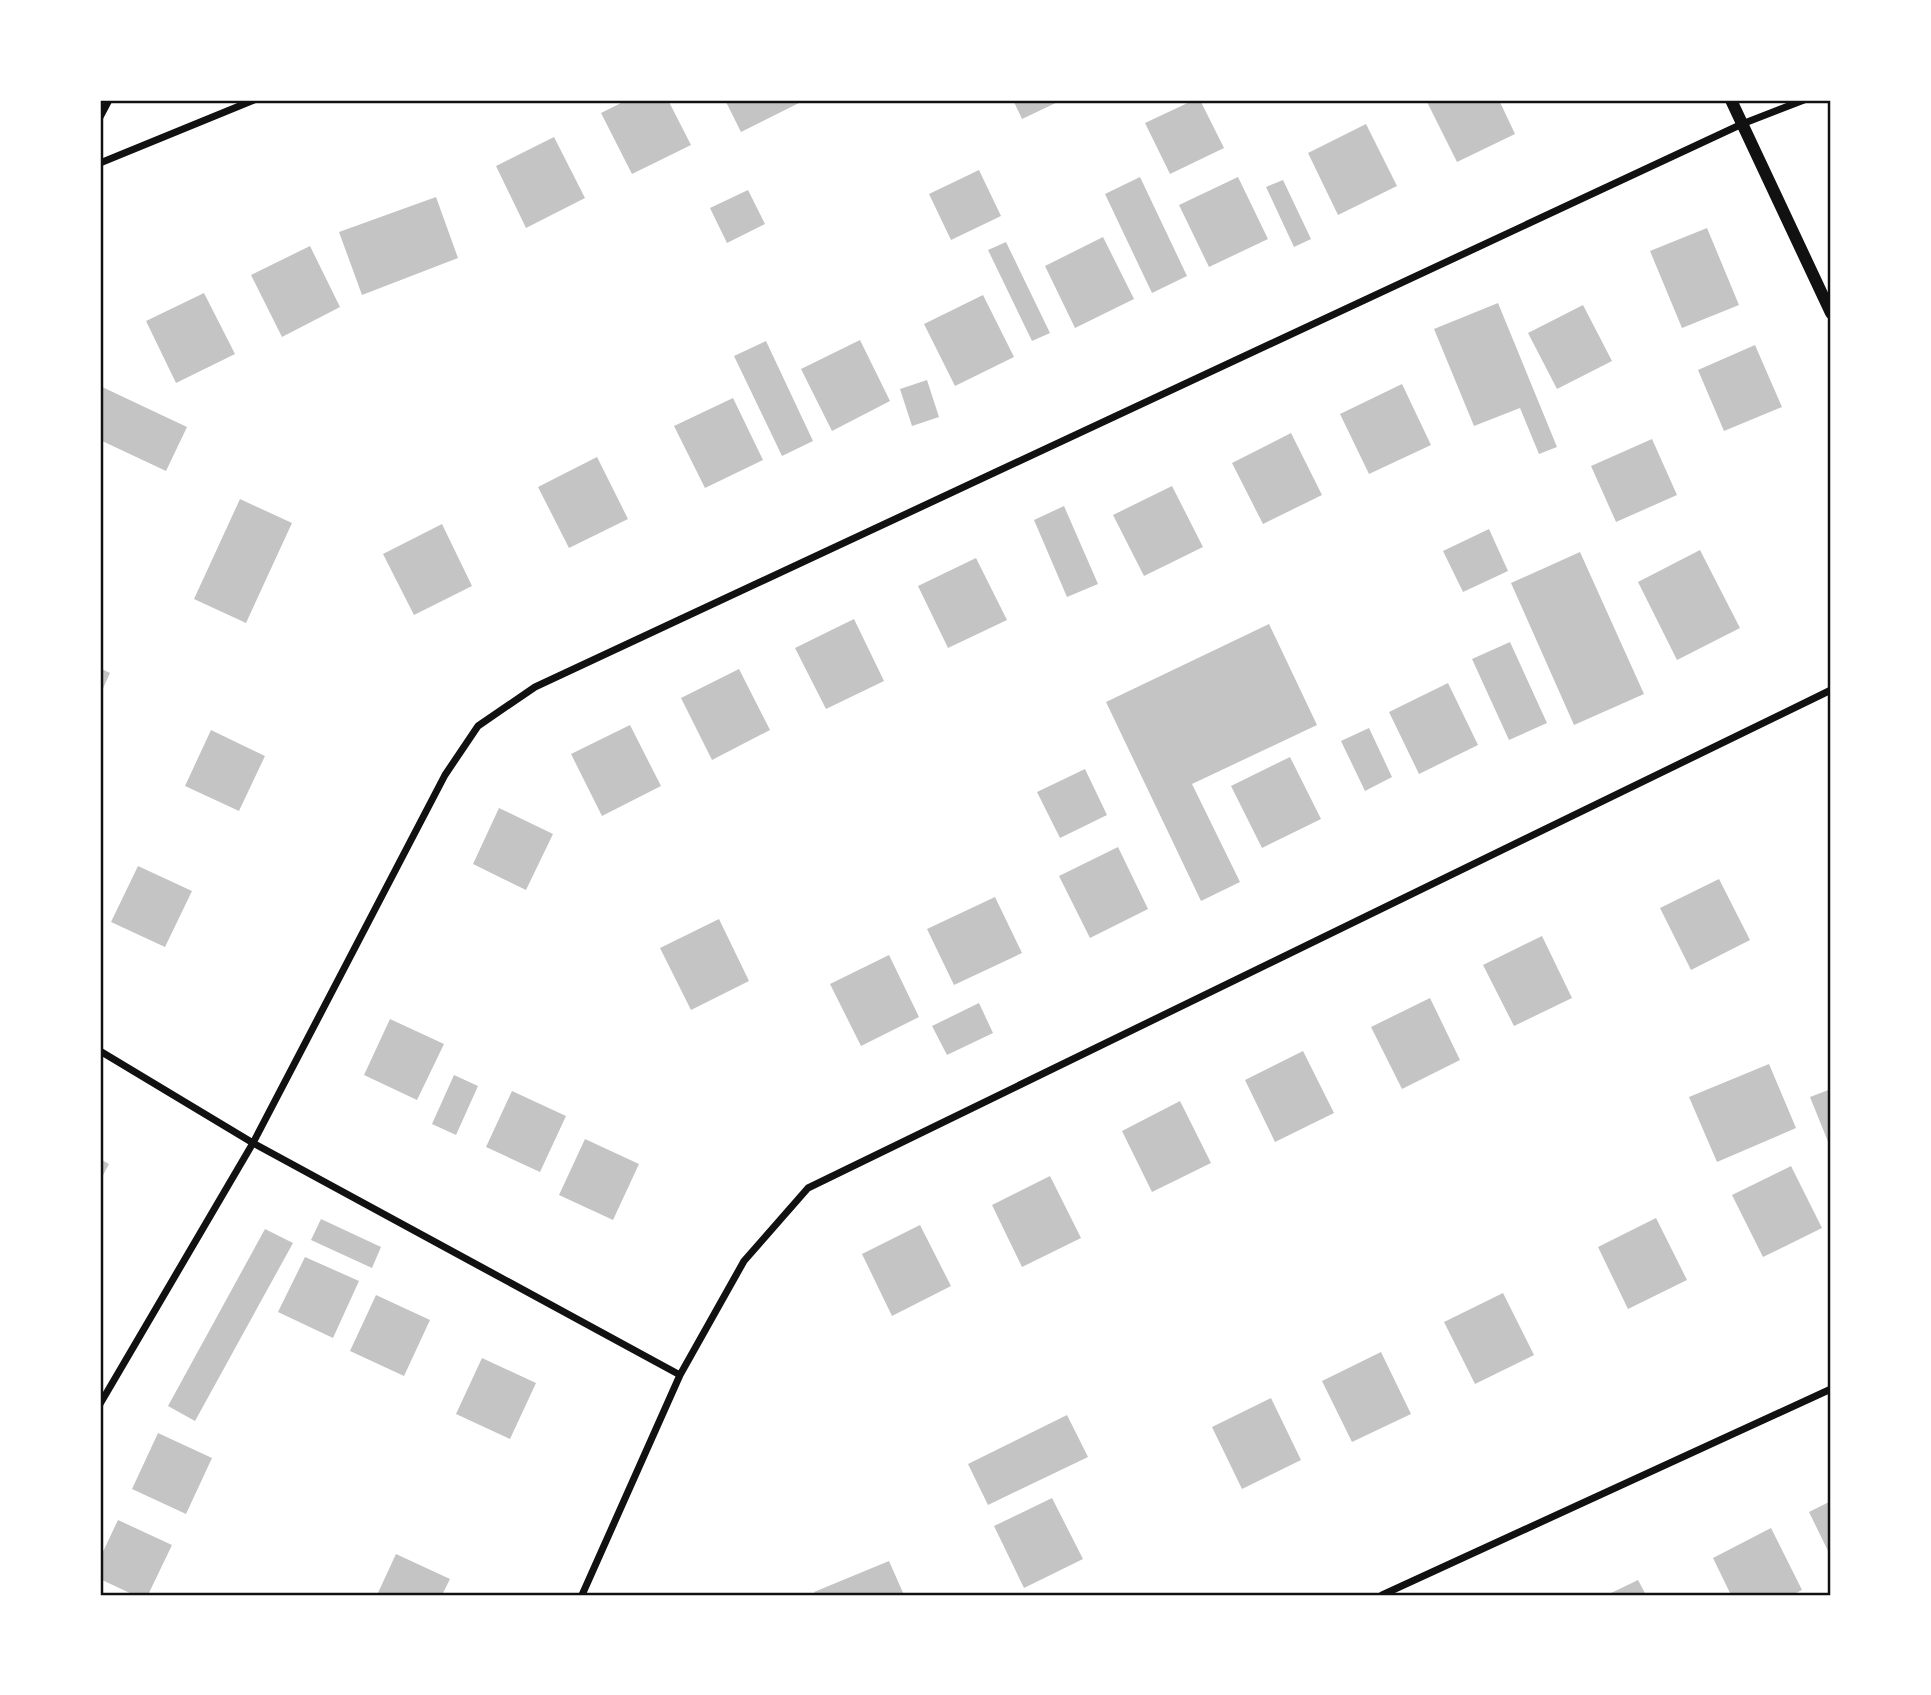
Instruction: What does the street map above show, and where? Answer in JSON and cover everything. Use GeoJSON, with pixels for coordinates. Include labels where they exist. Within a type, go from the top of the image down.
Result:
{"type":"FeatureCollection","features":[{"type":"Feature","properties":{"kind":"street"},"geometry":{"type":"LineString","coordinates":[[100,117],[109,100]]}},
{"type":"Feature","properties":{"kind":"street"},"geometry":{"type":"LineString","coordinates":[[100,163],[254,100]]}},
{"type":"Feature","properties":{"kind":"street"},"geometry":{"type":"LineString","coordinates":[[1731,100],[1831,313]]}},
{"type":"Feature","properties":{"kind":"street"},"geometry":{"type":"LineString","coordinates":[[100,1404],[253,1143],[445,775],[478,726],[535,687],[1742,124],[1804,100]]}},
{"type":"Feature","properties":{"kind":"street"},"geometry":{"type":"LineString","coordinates":[[582,1595],[680,1375],[744,1261],[808,1188],[1831,690]]}},
{"type":"Feature","properties":{"kind":"street"},"geometry":{"type":"LineString","coordinates":[[100,1051],[253,1143],[680,1375]]}},
{"type":"Feature","properties":{"kind":"street"},"geometry":{"type":"LineString","coordinates":[[1382,1595],[1831,1389]]}},
{"type":"Feature","properties":{"kind":"building"},"geometry":{"type":"Polygon","coordinates":[[[627,100],[668,100],[691,145],[632,174],[601,113],[627,100]]]}},
{"type":"Feature","properties":{"kind":"building"},"geometry":{"type":"Polygon","coordinates":[[[725,100],[798,100],[799,103],[741,132],[725,100]]]}},
{"type":"Feature","properties":{"kind":"building"},"geometry":{"type":"Polygon","coordinates":[[[1013,100],[1062,100],[1022,119],[1013,100]]]}},
{"type":"Feature","properties":{"kind":"building"},"geometry":{"type":"Polygon","coordinates":[[[1194,100],[1200,100],[1224,148],[1170,174],[1145,123],[1194,100]]]}},
{"type":"Feature","properties":{"kind":"building"},"geometry":{"type":"Polygon","coordinates":[[[1426,100],[1499,100],[1515,134],[1457,162],[1426,100]]]}},
{"type":"Feature","properties":{"kind":"building"},"geometry":{"type":"Polygon","coordinates":[[[1366,124],[1397,186],[1338,215],[1308,153],[1366,124]]]}},
{"type":"Feature","properties":{"kind":"building"},"geometry":{"type":"Polygon","coordinates":[[[554,137],[585,198],[526,228],[496,166],[554,137]]]}},
{"type":"Feature","properties":{"kind":"building"},"geometry":{"type":"Polygon","coordinates":[[[979,170],[1001,216],[951,240],[929,194],[979,170]]]}},
{"type":"Feature","properties":{"kind":"building"},"geometry":{"type":"Polygon","coordinates":[[[1140,177],[1187,276],[1152,293],[1105,194],[1140,177]]]}},
{"type":"Feature","properties":{"kind":"building"},"geometry":{"type":"Polygon","coordinates":[[[1238,177],[1268,239],[1209,267],[1179,205],[1238,177]]]}},
{"type":"Feature","properties":{"kind":"building"},"geometry":{"type":"Polygon","coordinates":[[[1283,180],[1311,239],[1294,247],[1266,187],[1283,180]]]}},
{"type":"Feature","properties":{"kind":"building"},"geometry":{"type":"Polygon","coordinates":[[[748,190],[765,224],[727,243],[710,208],[748,190]]]}},
{"type":"Feature","properties":{"kind":"building"},"geometry":{"type":"Polygon","coordinates":[[[436,197],[458,258],[362,295],[339,232],[436,197]]]}},
{"type":"Feature","properties":{"kind":"building"},"geometry":{"type":"Polygon","coordinates":[[[1707,228],[1739,305],[1682,328],[1650,251],[1707,228]]]}},
{"type":"Feature","properties":{"kind":"building"},"geometry":{"type":"Polygon","coordinates":[[[1103,237],[1134,299],[1075,328],[1045,266],[1103,237]]]}},
{"type":"Feature","properties":{"kind":"building"},"geometry":{"type":"Polygon","coordinates":[[[1006,242],[1050,333],[1032,341],[988,250],[1006,242]]]}},
{"type":"Feature","properties":{"kind":"building"},"geometry":{"type":"Polygon","coordinates":[[[310,246],[340,307],[282,337],[251,275],[310,246]]]}},
{"type":"Feature","properties":{"kind":"building"},"geometry":{"type":"Polygon","coordinates":[[[204,293],[235,354],[176,383],[146,321],[204,293]]]}},
{"type":"Feature","properties":{"kind":"building"},"geometry":{"type":"Polygon","coordinates":[[[983,295],[1014,357],[955,386],[924,324],[983,295]]]}},
{"type":"Feature","properties":{"kind":"building"},"geometry":{"type":"Polygon","coordinates":[[[1498,303],[1557,447],[1539,454],[1520,408],[1474,426],[1434,329],[1498,303]]]}},
{"type":"Feature","properties":{"kind":"building"},"geometry":{"type":"Polygon","coordinates":[[[1583,305],[1612,361],[1557,389],[1528,333],[1583,305]]]}},
{"type":"Feature","properties":{"kind":"building"},"geometry":{"type":"Polygon","coordinates":[[[860,340],[890,401],[832,431],[801,369],[860,340]]]}},
{"type":"Feature","properties":{"kind":"building"},"geometry":{"type":"Polygon","coordinates":[[[766,341],[813,441],[782,456],[734,356],[766,341]]]}},
{"type":"Feature","properties":{"kind":"building"},"geometry":{"type":"Polygon","coordinates":[[[1755,345],[1782,407],[1724,431],[1698,370],[1755,345]]]}},
{"type":"Feature","properties":{"kind":"building"},"geometry":{"type":"Polygon","coordinates":[[[927,380],[939,417],[912,426],[900,389],[927,380]]]}},
{"type":"Feature","properties":{"kind":"building"},"geometry":{"type":"Polygon","coordinates":[[[1402,384],[1431,445],[1369,474],[1340,414],[1402,384]]]}},
{"type":"Feature","properties":{"kind":"building"},"geometry":{"type":"Polygon","coordinates":[[[100,386],[187,427],[166,471],[100,440],[100,386]]]}},
{"type":"Feature","properties":{"kind":"building"},"geometry":{"type":"Polygon","coordinates":[[[733,398],[763,460],[705,488],[674,426],[733,398]]]}},
{"type":"Feature","properties":{"kind":"building"},"geometry":{"type":"Polygon","coordinates":[[[1291,433],[1322,495],[1263,524],[1232,463],[1291,433]]]}},
{"type":"Feature","properties":{"kind":"building"},"geometry":{"type":"Polygon","coordinates":[[[1652,439],[1677,495],[1616,522],[1591,466],[1652,439]]]}},
{"type":"Feature","properties":{"kind":"building"},"geometry":{"type":"Polygon","coordinates":[[[597,457],[628,519],[569,548],[538,487],[597,457]]]}},
{"type":"Feature","properties":{"kind":"building"},"geometry":{"type":"Polygon","coordinates":[[[1172,486],[1203,547],[1144,576],[1113,515],[1172,486]]]}},
{"type":"Feature","properties":{"kind":"building"},"geometry":{"type":"Polygon","coordinates":[[[240,499],[292,523],[246,623],[194,599],[240,499]]]}},
{"type":"Feature","properties":{"kind":"building"},"geometry":{"type":"Polygon","coordinates":[[[1064,506],[1098,584],[1067,597],[1034,520],[1064,506]]]}},
{"type":"Feature","properties":{"kind":"building"},"geometry":{"type":"Polygon","coordinates":[[[442,524],[472,586],[414,615],[383,554],[442,524]]]}},
{"type":"Feature","properties":{"kind":"building"},"geometry":{"type":"Polygon","coordinates":[[[1489,529],[1508,571],[1463,592],[1443,551],[1489,529]]]}},
{"type":"Feature","properties":{"kind":"building"},"geometry":{"type":"Polygon","coordinates":[[[1700,550],[1740,628],[1677,660],[1638,582],[1700,550]]]}},
{"type":"Feature","properties":{"kind":"building"},"geometry":{"type":"Polygon","coordinates":[[[1580,552],[1644,694],[1574,725],[1511,583],[1580,552]]]}},
{"type":"Feature","properties":{"kind":"building"},"geometry":{"type":"Polygon","coordinates":[[[976,558],[1007,620],[948,648],[918,586],[976,558]]]}},
{"type":"Feature","properties":{"kind":"building"},"geometry":{"type":"Polygon","coordinates":[[[854,619],[884,681],[826,709],[795,648],[854,619]]]}},
{"type":"Feature","properties":{"kind":"building"},"geometry":{"type":"Polygon","coordinates":[[[1269,624],[1317,725],[1192,784],[1240,882],[1201,901],[1106,702],[1269,624]]]}},
{"type":"Feature","properties":{"kind":"building"},"geometry":{"type":"Polygon","coordinates":[[[1510,642],[1547,723],[1509,740],[1472,659],[1510,642]]]}},
{"type":"Feature","properties":{"kind":"building"},"geometry":{"type":"Polygon","coordinates":[[[100,668],[110,673],[100,695],[100,668]]]}},
{"type":"Feature","properties":{"kind":"building"},"geometry":{"type":"Polygon","coordinates":[[[739,669],[770,730],[712,760],[681,698],[739,669]]]}},
{"type":"Feature","properties":{"kind":"building"},"geometry":{"type":"Polygon","coordinates":[[[1448,683],[1478,745],[1419,774],[1389,712],[1448,683]]]}},
{"type":"Feature","properties":{"kind":"building"},"geometry":{"type":"Polygon","coordinates":[[[630,725],[661,786],[602,816],[571,754],[630,725]]]}},
{"type":"Feature","properties":{"kind":"building"},"geometry":{"type":"Polygon","coordinates":[[[1369,728],[1392,777],[1365,791],[1341,741],[1369,728]]]}},
{"type":"Feature","properties":{"kind":"building"},"geometry":{"type":"Polygon","coordinates":[[[211,730],[265,756],[239,811],[185,786],[211,730]]]}},
{"type":"Feature","properties":{"kind":"building"},"geometry":{"type":"Polygon","coordinates":[[[1290,757],[1321,819],[1262,848],[1231,786],[1290,757]]]}},
{"type":"Feature","properties":{"kind":"building"},"geometry":{"type":"Polygon","coordinates":[[[1085,769],[1107,815],[1060,838],[1037,792],[1085,769]]]}},
{"type":"Feature","properties":{"kind":"building"},"geometry":{"type":"Polygon","coordinates":[[[499,808],[553,834],[526,890],[473,864],[499,808]]]}},
{"type":"Feature","properties":{"kind":"building"},"geometry":{"type":"Polygon","coordinates":[[[1118,847],[1148,909],[1090,938],[1059,876],[1118,847]]]}},
{"type":"Feature","properties":{"kind":"building"},"geometry":{"type":"Polygon","coordinates":[[[138,866],[192,891],[165,947],[111,922],[138,866]]]}},
{"type":"Feature","properties":{"kind":"building"},"geometry":{"type":"Polygon","coordinates":[[[1719,879],[1750,940],[1691,970],[1660,908],[1719,879]]]}},
{"type":"Feature","properties":{"kind":"building"},"geometry":{"type":"Polygon","coordinates":[[[995,897],[1022,953],[954,985],[927,929],[995,897]]]}},
{"type":"Feature","properties":{"kind":"building"},"geometry":{"type":"Polygon","coordinates":[[[719,919],[749,981],[691,1010],[660,948],[719,919]]]}},
{"type":"Feature","properties":{"kind":"building"},"geometry":{"type":"Polygon","coordinates":[[[1542,936],[1572,998],[1514,1026],[1483,965],[1542,936]]]}},
{"type":"Feature","properties":{"kind":"building"},"geometry":{"type":"Polygon","coordinates":[[[889,955],[919,1017],[861,1046],[830,984],[889,955]]]}},
{"type":"Feature","properties":{"kind":"building"},"geometry":{"type":"Polygon","coordinates":[[[1430,998],[1460,1060],[1402,1089],[1371,1027],[1430,998]]]}},
{"type":"Feature","properties":{"kind":"building"},"geometry":{"type":"Polygon","coordinates":[[[979,1003],[993,1033],[947,1055],[932,1026],[979,1003]]]}},
{"type":"Feature","properties":{"kind":"building"},"geometry":{"type":"Polygon","coordinates":[[[390,1019],[444,1044],[417,1100],[364,1075],[390,1019]]]}},
{"type":"Feature","properties":{"kind":"building"},"geometry":{"type":"Polygon","coordinates":[[[1303,1051],[1334,1113],[1275,1142],[1245,1080],[1303,1051]]]}},
{"type":"Feature","properties":{"kind":"building"},"geometry":{"type":"Polygon","coordinates":[[[1769,1064],[1796,1128],[1717,1162],[1689,1097],[1769,1064]]]}},
{"type":"Feature","properties":{"kind":"building"},"geometry":{"type":"Polygon","coordinates":[[[454,1075],[478,1086],[456,1135],[432,1124],[454,1075]]]}},
{"type":"Feature","properties":{"kind":"building"},"geometry":{"type":"Polygon","coordinates":[[[1831,1089],[1831,1149],[1810,1097],[1831,1089]]]}},
{"type":"Feature","properties":{"kind":"building"},"geometry":{"type":"Polygon","coordinates":[[[512,1091],[566,1116],[540,1172],[486,1147],[512,1091]]]}},
{"type":"Feature","properties":{"kind":"building"},"geometry":{"type":"Polygon","coordinates":[[[1180,1101],[1211,1163],[1152,1192],[1122,1131],[1180,1101]]]}},
{"type":"Feature","properties":{"kind":"building"},"geometry":{"type":"Polygon","coordinates":[[[585,1139],[639,1164],[613,1220],[559,1195],[585,1139]]]}},
{"type":"Feature","properties":{"kind":"building"},"geometry":{"type":"Polygon","coordinates":[[[100,1159],[109,1164],[100,1181],[100,1159]]]}},
{"type":"Feature","properties":{"kind":"building"},"geometry":{"type":"Polygon","coordinates":[[[1791,1166],[1822,1228],[1763,1257],[1732,1195],[1791,1166]]]}},
{"type":"Feature","properties":{"kind":"building"},"geometry":{"type":"Polygon","coordinates":[[[1050,1176],[1081,1238],[1022,1267],[992,1205],[1050,1176]]]}},
{"type":"Feature","properties":{"kind":"building"},"geometry":{"type":"Polygon","coordinates":[[[1656,1218],[1687,1280],[1628,1309],[1598,1247],[1656,1218]]]}},
{"type":"Feature","properties":{"kind":"building"},"geometry":{"type":"Polygon","coordinates":[[[321,1219],[381,1247],[372,1268],[311,1240],[321,1219]]]}},
{"type":"Feature","properties":{"kind":"building"},"geometry":{"type":"Polygon","coordinates":[[[920,1225],[951,1286],[892,1316],[862,1254],[920,1225]]]}},
{"type":"Feature","properties":{"kind":"building"},"geometry":{"type":"Polygon","coordinates":[[[265,1229],[293,1243],[195,1421],[168,1406],[265,1229]]]}},
{"type":"Feature","properties":{"kind":"building"},"geometry":{"type":"Polygon","coordinates":[[[305,1257],[359,1281],[333,1338],[278,1312],[305,1257]]]}},
{"type":"Feature","properties":{"kind":"building"},"geometry":{"type":"Polygon","coordinates":[[[1503,1293],[1534,1355],[1475,1384],[1444,1322],[1503,1293]]]}},
{"type":"Feature","properties":{"kind":"building"},"geometry":{"type":"Polygon","coordinates":[[[376,1295],[430,1320],[404,1376],[350,1351],[376,1295]]]}},
{"type":"Feature","properties":{"kind":"building"},"geometry":{"type":"Polygon","coordinates":[[[1381,1352],[1411,1414],[1352,1442],[1322,1381],[1381,1352]]]}},
{"type":"Feature","properties":{"kind":"building"},"geometry":{"type":"Polygon","coordinates":[[[482,1358],[536,1383],[510,1439],[456,1414],[482,1358]]]}},
{"type":"Feature","properties":{"kind":"building"},"geometry":{"type":"Polygon","coordinates":[[[1271,1398],[1301,1460],[1242,1489],[1212,1427],[1271,1398]]]}},
{"type":"Feature","properties":{"kind":"building"},"geometry":{"type":"Polygon","coordinates":[[[1067,1415],[1088,1457],[988,1505],[968,1464],[1067,1415]]]}},
{"type":"Feature","properties":{"kind":"building"},"geometry":{"type":"Polygon","coordinates":[[[158,1433],[212,1458],[186,1514],[132,1489],[158,1433]]]}},
{"type":"Feature","properties":{"kind":"building"},"geometry":{"type":"Polygon","coordinates":[[[1052,1498],[1083,1559],[1024,1588],[994,1526],[1052,1498]]]}},
{"type":"Feature","properties":{"kind":"building"},"geometry":{"type":"Polygon","coordinates":[[[1831,1501],[1831,1557],[1809,1512],[1831,1501]]]}},
{"type":"Feature","properties":{"kind":"building"},"geometry":{"type":"Polygon","coordinates":[[[118,1520],[172,1545],[148,1595],[134,1595],[100,1579],[100,1558],[118,1520]]]}},
{"type":"Feature","properties":{"kind":"building"},"geometry":{"type":"Polygon","coordinates":[[[1771,1528],[1802,1590],[1792,1595],[1731,1595],[1713,1558],[1771,1528]]]}},
{"type":"Feature","properties":{"kind":"building"},"geometry":{"type":"Polygon","coordinates":[[[396,1554],[450,1579],[442,1595],[377,1595],[396,1554]]]}},
{"type":"Feature","properties":{"kind":"building"},"geometry":{"type":"Polygon","coordinates":[[[889,1561],[904,1595],[816,1595],[814,1592],[889,1561]]]}},
{"type":"Feature","properties":{"kind":"building"},"geometry":{"type":"Polygon","coordinates":[[[1638,1580],[1646,1595],[1607,1595],[1638,1580]]]}}]}
